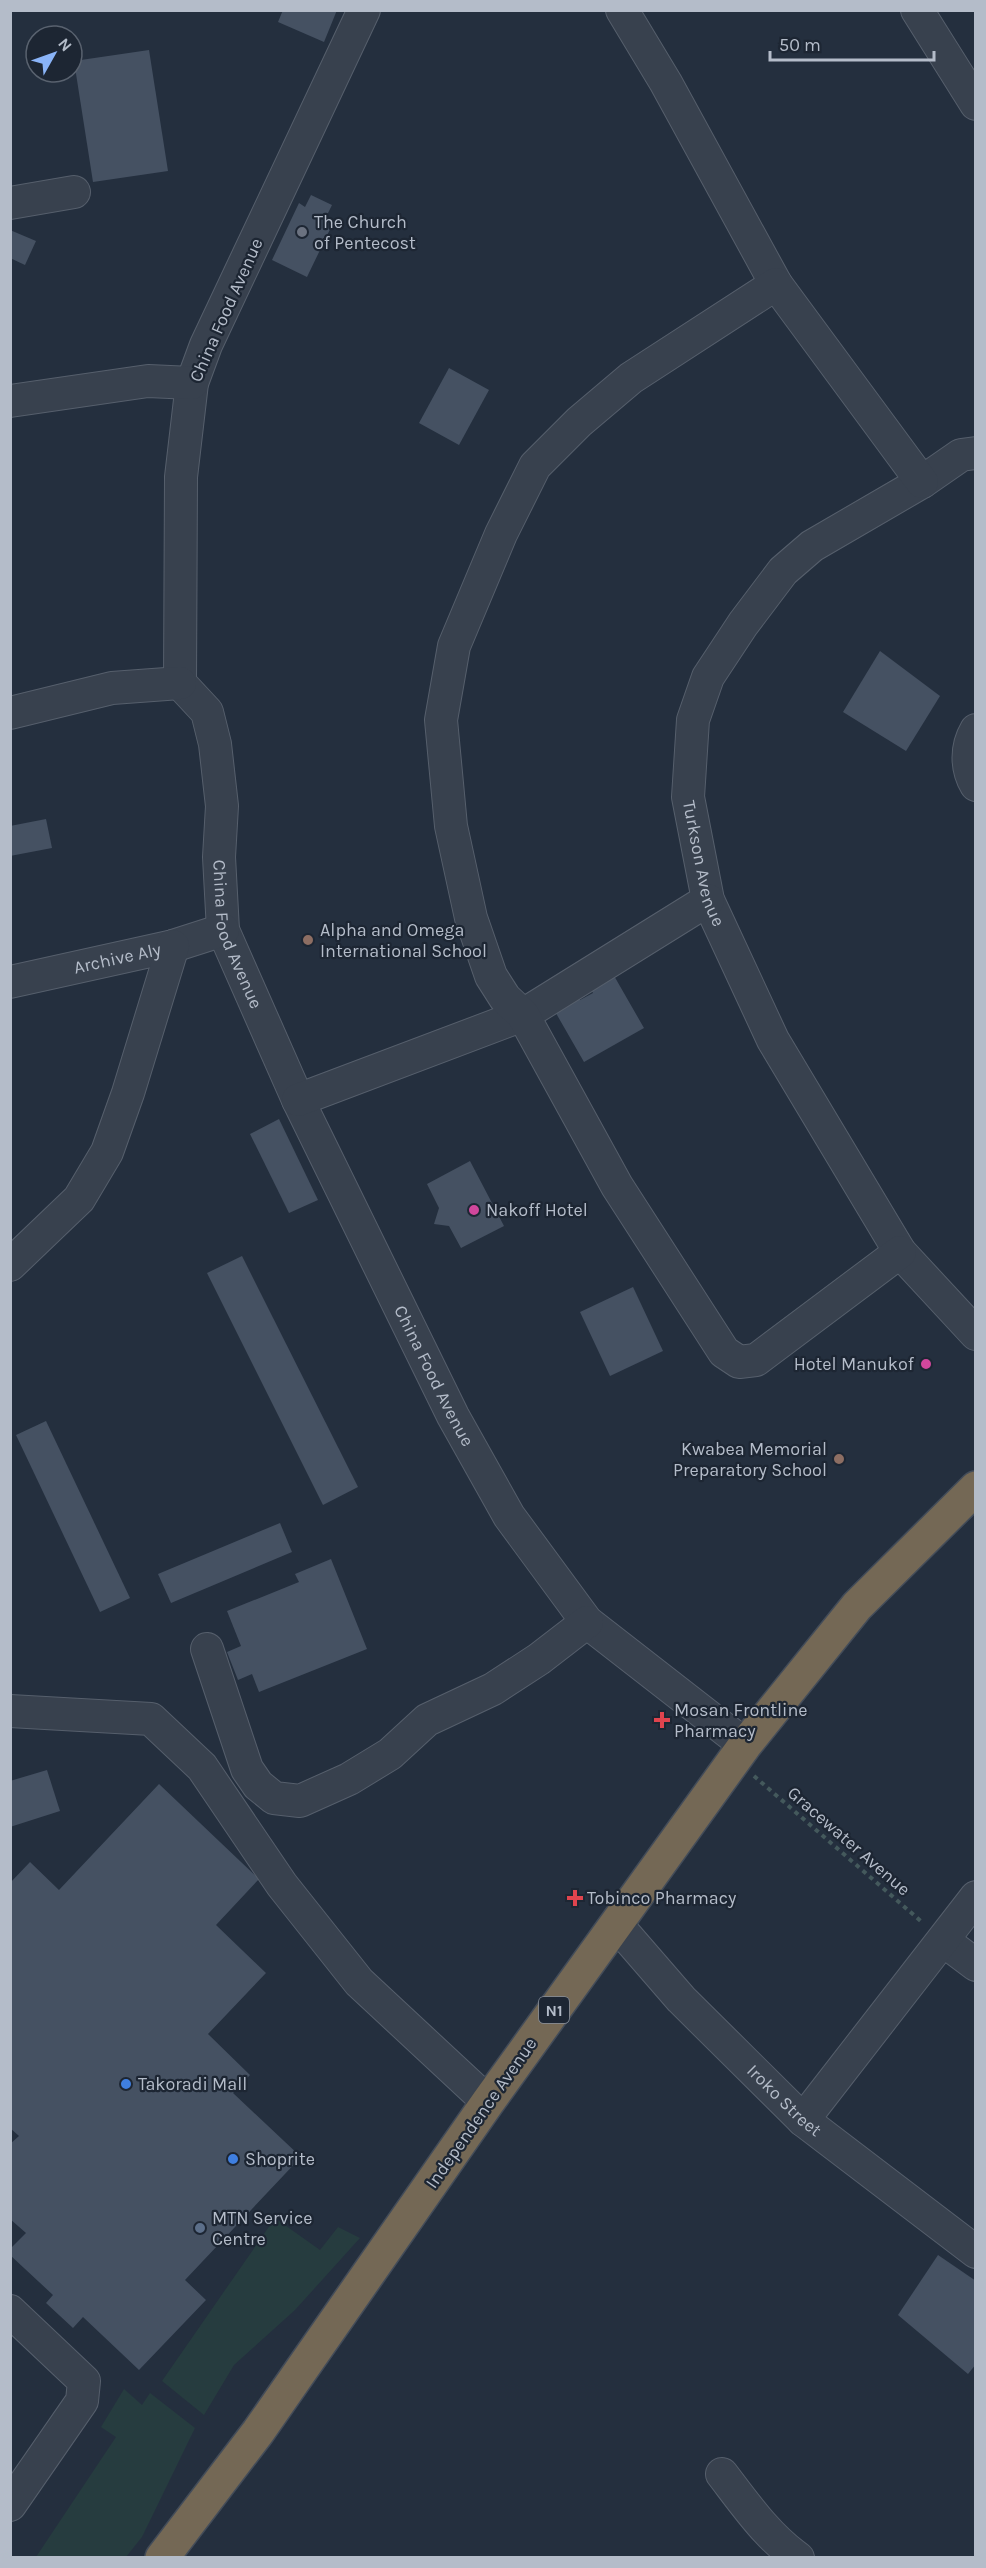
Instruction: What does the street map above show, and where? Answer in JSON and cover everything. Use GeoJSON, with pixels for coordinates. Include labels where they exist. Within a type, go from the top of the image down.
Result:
{"type":"FeatureCollection","features":[{"type":"Feature","properties":{"kind":"highway","name":"Independence Avenue"},"geometry":{"type":"LineString","coordinates":[[162,2558],[258,2432],[488,2102],[741,1753],[857,1606],[975,1488]]}},
{"type":"Feature","properties":{"kind":"street","name":"China Food Avenue"},"geometry":{"type":"LineString","coordinates":[[364,10],[206,345],[192,383],[181,477],[180,683],[207,712],[215,744],[222,806],[219,857],[223,930],[298,1100],[458,1426],[509,1516],[587,1622],[741,1753]]}},
{"type":"Feature","properties":{"kind":"street"},"geometry":{"type":"LineString","coordinates":[[622,10],[666,84],[776,284],[922,482]]}},
{"type":"Feature","properties":{"kind":"street"},"geometry":{"type":"LineString","coordinates":[[917,10],[975,104]]}},
{"type":"Feature","properties":{"kind":"street"},"geometry":{"type":"LineString","coordinates":[[10,203],[74,192]]}},
{"type":"Feature","properties":{"kind":"street"},"geometry":{"type":"LineString","coordinates":[[776,284],[632,378],[579,422],[535,466],[501,534],[454,646],[441,720],[451,826],[471,918],[491,976],[505,998],[523,1015],[617,1186],[724,1352],[739,1362],[756,1360],[900,1252]]}},
{"type":"Feature","properties":{"kind":"street"},"geometry":{"type":"LineString","coordinates":[[18,399],[148,381],[192,383]]}},
{"type":"Feature","properties":{"kind":"street","name":"Turkson Avenue"},"geometry":{"type":"LineString","coordinates":[[975,453],[961,455],[922,482],[812,546],[783,571],[743,624],[708,677],[693,720],[688,797],[708,900],[773,1040],[900,1252],[975,1334]]}},
{"type":"Feature","properties":{"kind":"street"},"geometry":{"type":"LineString","coordinates":[[10,713],[112,688],[180,683]]}},
{"type":"Feature","properties":{"kind":"street"},"geometry":{"type":"LineString","coordinates":[[975,730],[970,739],[968,762],[975,785]]}},
{"type":"Feature","properties":{"kind":"street"},"geometry":{"type":"LineString","coordinates":[[298,1100],[523,1015],[708,900]]}},
{"type":"Feature","properties":{"kind":"street","name":"Archive Aly"},"geometry":{"type":"LineString","coordinates":[[10,982],[173,946],[223,930]]}},
{"type":"Feature","properties":{"kind":"street"},"geometry":{"type":"LineString","coordinates":[[10,1265],[79,1199],[106,1152],[128,1093],[173,946]]}},
{"type":"Feature","properties":{"kind":"street"},"geometry":{"type":"LineString","coordinates":[[207,1649],[247,1769],[258,1785],[274,1797],[300,1801],[349,1779],[390,1754],[427,1720],[493,1689],[539,1659],[587,1622]]}},
{"type":"Feature","properties":{"kind":"street"},"geometry":{"type":"LineString","coordinates":[[10,1711],[151,1719],[202,1767],[282,1885],[359,1982],[488,2102]]}},
{"type":"Feature","properties":{"kind":"street"},"geometry":{"type":"LineString","coordinates":[[803,2120],[944,1941],[975,1897]]}},
{"type":"Feature","properties":{"kind":"street","name":"Iroko Street"},"geometry":{"type":"LineString","coordinates":[[616,1924],[681,1999],[803,2120],[975,2252]]}},
{"type":"Feature","properties":{"kind":"street"},"geometry":{"type":"LineString","coordinates":[[944,1941],[975,1965]]}},
{"type":"Feature","properties":{"kind":"street"},"geometry":{"type":"LineString","coordinates":[[10,2311],[84,2381],[82,2401],[10,2505]]}},
{"type":"Feature","properties":{"kind":"street"},"geometry":{"type":"LineString","coordinates":[[722,2475],[754,2516],[798,2558]]}},
{"type":"Feature","properties":{"kind":"path","name":"Gracewater Avenue"},"geometry":{"type":"LineString","coordinates":[[741,1753],[944,1941]]}},
{"type":"Feature","properties":{"kind":"green space"},"geometry":{"type":"Polygon","coordinates":[[[275,2218],[320,2250],[338,2227],[360,2238],[295,2310],[234,2365],[204,2415],[162,2381],[275,2218]]]}},
{"type":"Feature","properties":{"kind":"green space"},"geometry":{"type":"Polygon","coordinates":[[[124,2389],[142,2405],[150,2393],[195,2428],[142,2537],[126,2557],[36,2557],[116,2437],[101,2427],[124,2389]]]}},
{"type":"Feature","properties":{"kind":"building"},"geometry":{"type":"Polygon","coordinates":[[[283,10],[337,10],[324,42],[278,22],[283,10]]]}},
{"type":"Feature","properties":{"kind":"building"},"geometry":{"type":"Polygon","coordinates":[[[149,50],[168,171],[93,182],[78,84],[84,84],[84,60],[149,50]]]}},
{"type":"Feature","properties":{"kind":"building"},"geometry":{"type":"Polygon","coordinates":[[[311,195],[332,205],[326,217],[334,221],[307,277],[272,260],[299,203],[305,207],[311,195]]]}},
{"type":"Feature","properties":{"kind":"building"},"geometry":{"type":"Polygon","coordinates":[[[10,230],[36,241],[25,265],[10,258],[10,230]]]}},
{"type":"Feature","properties":{"kind":"building"},"geometry":{"type":"Polygon","coordinates":[[[449,368],[489,390],[459,445],[419,423],[449,368]]]}},
{"type":"Feature","properties":{"kind":"building"},"geometry":{"type":"Polygon","coordinates":[[[880,651],[940,696],[906,751],[843,712],[880,651]]]}},
{"type":"Feature","properties":{"kind":"building"},"geometry":{"type":"Polygon","coordinates":[[[46,819],[52,848],[10,856],[10,826],[46,819]]]}},
{"type":"Feature","properties":{"kind":"building"},"geometry":{"type":"Polygon","coordinates":[[[613,974],[644,1028],[584,1062],[553,1008],[577,995],[580,1000],[593,993],[590,987],[613,974]]]}},
{"type":"Feature","properties":{"kind":"building"},"geometry":{"type":"Polygon","coordinates":[[[279,1119],[318,1200],[289,1213],[250,1134],[279,1119]]]}},
{"type":"Feature","properties":{"kind":"building"},"geometry":{"type":"Polygon","coordinates":[[[470,1161],[504,1226],[461,1248],[449,1226],[434,1224],[439,1208],[427,1184],[470,1161]]]}},
{"type":"Feature","properties":{"kind":"building"},"geometry":{"type":"Polygon","coordinates":[[[242,1256],[358,1487],[323,1505],[207,1273],[242,1256]]]}},
{"type":"Feature","properties":{"kind":"building"},"geometry":{"type":"Polygon","coordinates":[[[633,1287],[663,1351],[610,1376],[580,1312],[633,1287]]]}},
{"type":"Feature","properties":{"kind":"building"},"geometry":{"type":"Polygon","coordinates":[[[46,1421],[130,1598],[100,1612],[16,1435],[46,1421]]]}},
{"type":"Feature","properties":{"kind":"building"},"geometry":{"type":"Polygon","coordinates":[[[280,1523],[292,1552],[171,1603],[158,1574],[280,1523]]]}},
{"type":"Feature","properties":{"kind":"building"},"geometry":{"type":"Polygon","coordinates":[[[331,1559],[367,1649],[259,1692],[252,1674],[238,1680],[227,1652],[241,1646],[227,1611],[299,1582],[295,1574],[331,1559]]]}},
{"type":"Feature","properties":{"kind":"building"},"geometry":{"type":"Polygon","coordinates":[[[47,1770],[60,1811],[10,1827],[10,1781],[47,1770]]]}},
{"type":"Feature","properties":{"kind":"building","name":"Takoradi Mall"},"geometry":{"type":"Polygon","coordinates":[[[159,1784],[259,1879],[216,1925],[266,1973],[208,2034],[250,2075],[233,2093],[301,2157],[185,2280],[206,2300],[139,2370],[83,2317],[73,2328],[46,2303],[53,2295],[10,2255],[10,2249],[26,2233],[10,2219],[10,2144],[19,2136],[10,2128],[10,1883],[30,1862],[59,1890],[159,1784]]]}},
{"type":"Feature","properties":{"kind":"building"},"geometry":{"type":"Polygon","coordinates":[[[938,2255],[976,2281],[976,2364],[968,2374],[898,2315],[938,2255]]]}},
{"type":"Feature","properties":{"kind":"place","name":"The Church of Pentecost"},"geometry":{"type":"Point","coordinates":[302,232]}},
{"type":"Feature","properties":{"kind":"place","name":"Alpha and Omega International School"},"geometry":{"type":"Point","coordinates":[308,940]}},
{"type":"Feature","properties":{"kind":"place","name":"Nakoff Hotel"},"geometry":{"type":"Point","coordinates":[474,1210]}},
{"type":"Feature","properties":{"kind":"place","name":"Hotel Manukof"},"geometry":{"type":"Point","coordinates":[926,1364]}},
{"type":"Feature","properties":{"kind":"place","name":"Kwabea Memorial Preparatory School"},"geometry":{"type":"Point","coordinates":[839,1459]}},
{"type":"Feature","properties":{"kind":"place","name":"Mosan Frontline Pharmacy"},"geometry":{"type":"Point","coordinates":[662,1720]}},
{"type":"Feature","properties":{"kind":"place","name":"Tobinco Pharmacy"},"geometry":{"type":"Point","coordinates":[575,1898]}},
{"type":"Feature","properties":{"kind":"place","name":"Takoradi Mall"},"geometry":{"type":"Point","coordinates":[126,2084]}},
{"type":"Feature","properties":{"kind":"place","name":"Shoprite"},"geometry":{"type":"Point","coordinates":[233,2159]}},
{"type":"Feature","properties":{"kind":"place","name":"MTN Service Centre"},"geometry":{"type":"Point","coordinates":[200,2228]}}]}
